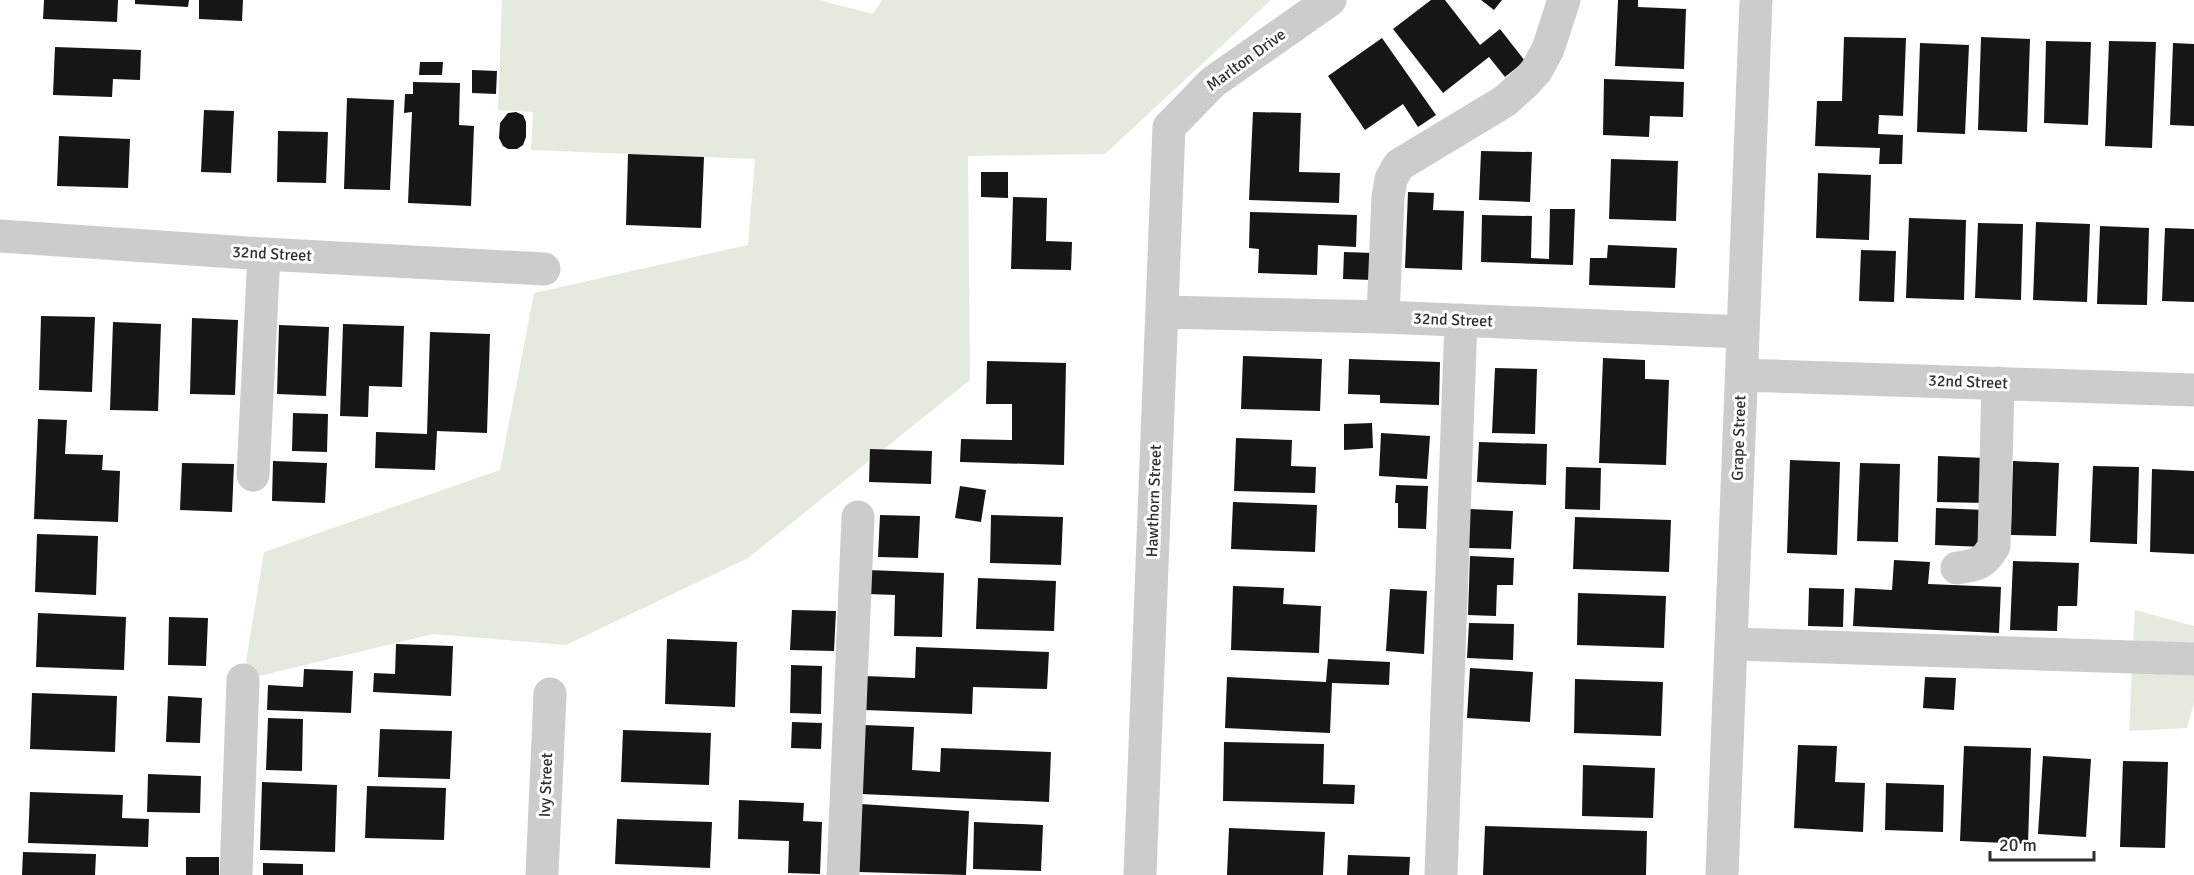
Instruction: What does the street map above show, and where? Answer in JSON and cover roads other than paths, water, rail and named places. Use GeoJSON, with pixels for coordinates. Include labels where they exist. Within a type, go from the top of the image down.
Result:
{"type":"FeatureCollection","features":[{"type":"Feature","properties":{"kind":"street","name":"Marlton Drive"},"geometry":{"type":"LineString","coordinates":[[1169,127],[1213,82],[1330,0]]}},
{"type":"Feature","properties":{"kind":"street"},"geometry":{"type":"LineString","coordinates":[[1383,317],[1388,197],[1393,174],[1399,165],[1505,101],[1526,82],[1536,71],[1548,49],[1564,0]]}},
{"type":"Feature","properties":{"kind":"street","name":"Grape Street"},"geometry":{"type":"LineString","coordinates":[[1722,875],[1756,0]]}},
{"type":"Feature","properties":{"kind":"street","name":"Hawthorn Street"},"geometry":{"type":"LineString","coordinates":[[1140,875],[1169,127]]}},
{"type":"Feature","properties":{"kind":"street","name":"32nd Street"},"geometry":{"type":"LineString","coordinates":[[0,236],[264,254],[544,269]]}},
{"type":"Feature","properties":{"kind":"street"},"geometry":{"type":"LineString","coordinates":[[253,475],[264,254]]}},
{"type":"Feature","properties":{"kind":"street","name":"32nd Street"},"geometry":{"type":"LineString","coordinates":[[1162,312],[1383,317],[1743,332]]}},
{"type":"Feature","properties":{"kind":"street"},"geometry":{"type":"LineString","coordinates":[[1441,875],[1461,320]]}},
{"type":"Feature","properties":{"kind":"street","name":"32nd Street"},"geometry":{"type":"LineString","coordinates":[[1742,375],[2194,390]]}},
{"type":"Feature","properties":{"kind":"street"},"geometry":{"type":"LineString","coordinates":[[1957,568],[1979,565],[1994,546],[1998,383]]}},
{"type":"Feature","properties":{"kind":"street"},"geometry":{"type":"LineString","coordinates":[[843,875],[858,517]]}},
{"type":"Feature","properties":{"kind":"street"},"geometry":{"type":"LineString","coordinates":[[1732,644],[2194,659]]}},
{"type":"Feature","properties":{"kind":"street"},"geometry":{"type":"LineString","coordinates":[[236,875],[243,680]]}},
{"type":"Feature","properties":{"kind":"street","name":"Ivy Street"},"geometry":{"type":"LineString","coordinates":[[542,875],[550,694]]}}]}
